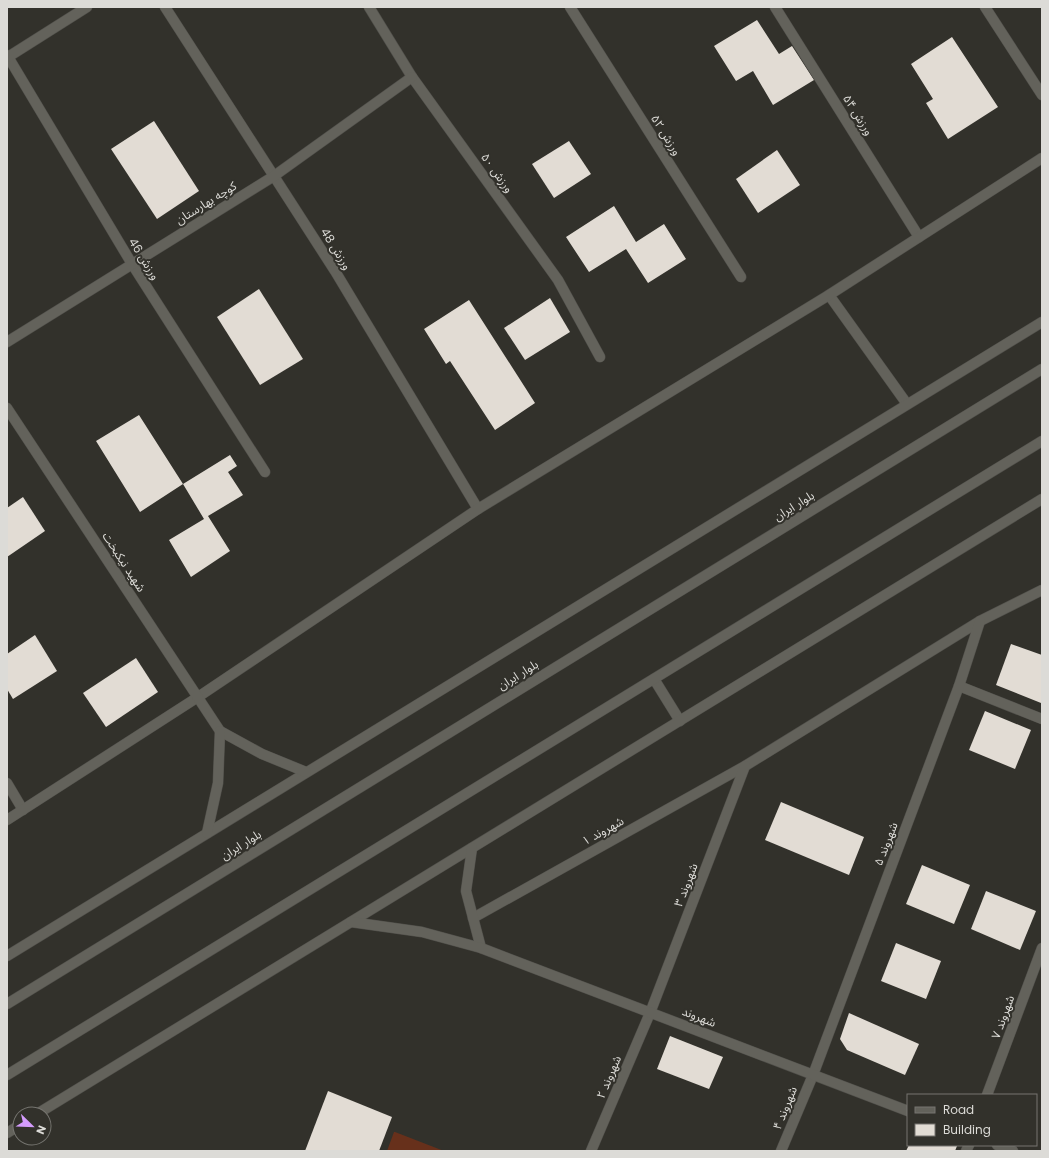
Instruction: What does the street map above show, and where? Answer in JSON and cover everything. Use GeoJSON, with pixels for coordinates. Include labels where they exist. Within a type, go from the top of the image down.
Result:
{"type":"FeatureCollection","features":[{"type":"Feature","properties":{"kind":"street"},"geometry":{"type":"LineString","coordinates":[[8,56],[87,7]]}},
{"type":"Feature","properties":{"kind":"street","name":"ورزش 48"},"geometry":{"type":"LineString","coordinates":[[165,7],[335,271],[478,509]]}},
{"type":"Feature","properties":{"kind":"street","name":"ورزش ۵٠"},"geometry":{"type":"LineString","coordinates":[[369,7],[412,77],[558,280],[600,357]]}},
{"type":"Feature","properties":{"kind":"street","name":"ورزش ۵٢"},"geometry":{"type":"LineString","coordinates":[[570,7],[741,277]]}},
{"type":"Feature","properties":{"kind":"street","name":"ورزش ۵۴"},"geometry":{"type":"LineString","coordinates":[[774,7],[919,237]]}},
{"type":"Feature","properties":{"kind":"street"},"geometry":{"type":"LineString","coordinates":[[985,7],[1042,95]]}},
{"type":"Feature","properties":{"kind":"street","name":"ورزش 46"},"geometry":{"type":"LineString","coordinates":[[8,56],[132,264],[265,472]]}},
{"type":"Feature","properties":{"kind":"street","name":"کوچه بهارستان"},"geometry":{"type":"LineString","coordinates":[[7,342],[274,176],[412,77]]}},
{"type":"Feature","properties":{"kind":"street"},"geometry":{"type":"LineString","coordinates":[[7,820],[198,697],[478,509],[828,295],[1042,158]]}},
{"type":"Feature","properties":{"kind":"street"},"geometry":{"type":"LineString","coordinates":[[828,295],[907,404]]}},
{"type":"Feature","properties":{"kind":"street"},"geometry":{"type":"LineString","coordinates":[[7,956],[1042,322]]}},
{"type":"Feature","properties":{"kind":"street","name":"بلوار ایران"},"geometry":{"type":"LineString","coordinates":[[7,1004],[1042,369]]}},
{"type":"Feature","properties":{"kind":"street","name":"شهید نیکبخت"},"geometry":{"type":"LineString","coordinates":[[7,408],[220,731]]}},
{"type":"Feature","properties":{"kind":"street"},"geometry":{"type":"LineString","coordinates":[[7,1075],[1042,441]]}},
{"type":"Feature","properties":{"kind":"street"},"geometry":{"type":"LineString","coordinates":[[50,1106],[1042,499]]}},
{"type":"Feature","properties":{"kind":"street","name":"شهروند ۱"},"geometry":{"type":"LineString","coordinates":[[473,918],[745,766],[980,621],[1042,590]]}},
{"type":"Feature","properties":{"kind":"street","name":"شهروند ۵"},"geometry":{"type":"LineString","coordinates":[[813,1075],[959,686],[980,621]]}},
{"type":"Feature","properties":{"kind":"street"},"geometry":{"type":"LineString","coordinates":[[654,679],[680,721]]}},
{"type":"Feature","properties":{"kind":"street"},"geometry":{"type":"LineString","coordinates":[[959,686],[1042,719]]}},
{"type":"Feature","properties":{"kind":"street"},"geometry":{"type":"LineString","coordinates":[[207,833],[218,783],[220,731],[262,754],[306,772]]}},
{"type":"Feature","properties":{"kind":"street","name":"شهروند ۳"},"geometry":{"type":"LineString","coordinates":[[650,1013],[745,766]]}},
{"type":"Feature","properties":{"kind":"street"},"geometry":{"type":"LineString","coordinates":[[7,783],[23,810]]}},
{"type":"Feature","properties":{"kind":"street"},"geometry":{"type":"LineString","coordinates":[[472,848],[466,891],[481,948]]}},
{"type":"Feature","properties":{"kind":"street","name":"شهروند"},"geometry":{"type":"LineString","coordinates":[[351,922],[422,932],[481,948],[907,1111]]}},
{"type":"Feature","properties":{"kind":"street","name":"شهروند ۷"},"geometry":{"type":"LineString","coordinates":[[987,1094],[1042,948]]}},
{"type":"Feature","properties":{"kind":"street","name":"شهروند ۲"},"geometry":{"type":"LineString","coordinates":[[591,1151],[650,1013]]}},
{"type":"Feature","properties":{"kind":"street","name":"شهروند ۴"},"geometry":{"type":"LineString","coordinates":[[781,1151],[813,1075]]}},
{"type":"Feature","properties":{"kind":"street"},"geometry":{"type":"LineString","coordinates":[[1000,1146],[1013,1151]]}},
{"type":"Feature","properties":{"kind":"shaded area"},"geometry":{"type":"Polygon","coordinates":[[[395,1132],[444,1151],[387,1151],[395,1132]]]}},
{"type":"Feature","properties":{"kind":"building"},"geometry":{"type":"Polygon","coordinates":[[[757,20],[779,54],[792,46],[814,80],[773,105],[753,71],[736,81],[714,46],[757,20]]]}},
{"type":"Feature","properties":{"kind":"building"},"geometry":{"type":"Polygon","coordinates":[[[952,37],[998,107],[948,139],[926,103],[933,99],[911,64],[952,37]]]}},
{"type":"Feature","properties":{"kind":"building"},"geometry":{"type":"Polygon","coordinates":[[[154,121],[199,191],[157,219],[111,149],[154,121]]]}},
{"type":"Feature","properties":{"kind":"building"},"geometry":{"type":"Polygon","coordinates":[[[569,141],[591,174],[554,198],[532,164],[569,141]]]}},
{"type":"Feature","properties":{"kind":"building"},"geometry":{"type":"Polygon","coordinates":[[[777,150],[800,185],[758,213],[736,179],[777,150]]]}},
{"type":"Feature","properties":{"kind":"building"},"geometry":{"type":"Polygon","coordinates":[[[614,206],[636,242],[664,224],[686,259],[648,283],[626,249],[589,272],[566,237],[614,206]]]}},
{"type":"Feature","properties":{"kind":"building"},"geometry":{"type":"Polygon","coordinates":[[[259,289],[303,359],[260,385],[217,317],[259,289]]]}},
{"type":"Feature","properties":{"kind":"building"},"geometry":{"type":"Polygon","coordinates":[[[550,298],[570,332],[525,360],[504,328],[550,298]]]}},
{"type":"Feature","properties":{"kind":"building"},"geometry":{"type":"Polygon","coordinates":[[[469,300],[535,403],[495,430],[450,361],[446,364],[424,329],[469,300]]]}},
{"type":"Feature","properties":{"kind":"building"},"geometry":{"type":"Polygon","coordinates":[[[139,415],[183,484],[140,512],[96,441],[139,415]]]}},
{"type":"Feature","properties":{"kind":"building"},"geometry":{"type":"Polygon","coordinates":[[[230,455],[237,466],[228,472],[243,495],[208,516],[230,551],[191,577],[169,540],[204,519],[183,484],[230,455]]]}},
{"type":"Feature","properties":{"kind":"building"},"geometry":{"type":"Polygon","coordinates":[[[23,497],[45,531],[7,557],[7,508],[23,497]]]}},
{"type":"Feature","properties":{"kind":"building"},"geometry":{"type":"Polygon","coordinates":[[[35,635],[57,671],[13,699],[7,689],[7,654],[35,635]]]}},
{"type":"Feature","properties":{"kind":"building"},"geometry":{"type":"Polygon","coordinates":[[[1011,644],[1042,655],[1041,703],[996,685],[1011,644]]]}},
{"type":"Feature","properties":{"kind":"building"},"geometry":{"type":"Polygon","coordinates":[[[136,658],[158,692],[106,727],[83,693],[136,658]]]}},
{"type":"Feature","properties":{"kind":"building"},"geometry":{"type":"Polygon","coordinates":[[[985,711],[1031,730],[1015,769],[969,750],[985,711]]]}},
{"type":"Feature","properties":{"kind":"building"},"geometry":{"type":"Polygon","coordinates":[[[781,802],[864,837],[849,875],[765,840],[781,802]]]}},
{"type":"Feature","properties":{"kind":"building"},"geometry":{"type":"Polygon","coordinates":[[[922,865],[970,885],[954,924],[906,904],[922,865]]]}},
{"type":"Feature","properties":{"kind":"building"},"geometry":{"type":"Polygon","coordinates":[[[986,891],[1036,911],[1020,950],[971,929],[986,891]]]}},
{"type":"Feature","properties":{"kind":"building"},"geometry":{"type":"Polygon","coordinates":[[[896,943],[941,961],[926,999],[881,981],[896,943]]]}},
{"type":"Feature","properties":{"kind":"building"},"geometry":{"type":"Polygon","coordinates":[[[849,1013],[919,1044],[905,1075],[847,1050],[840,1039],[849,1013]]]}},
{"type":"Feature","properties":{"kind":"building"},"geometry":{"type":"Polygon","coordinates":[[[670,1036],[723,1057],[709,1089],[657,1069],[670,1036]]]}},
{"type":"Feature","properties":{"kind":"building"},"geometry":{"type":"Polygon","coordinates":[[[328,1091],[392,1117],[379,1151],[305,1151],[328,1091]]]}},
{"type":"Feature","properties":{"kind":"building"},"geometry":{"type":"Polygon","coordinates":[[[908,1146],[957,1146],[955,1151],[906,1151],[908,1146]]]}}]}
